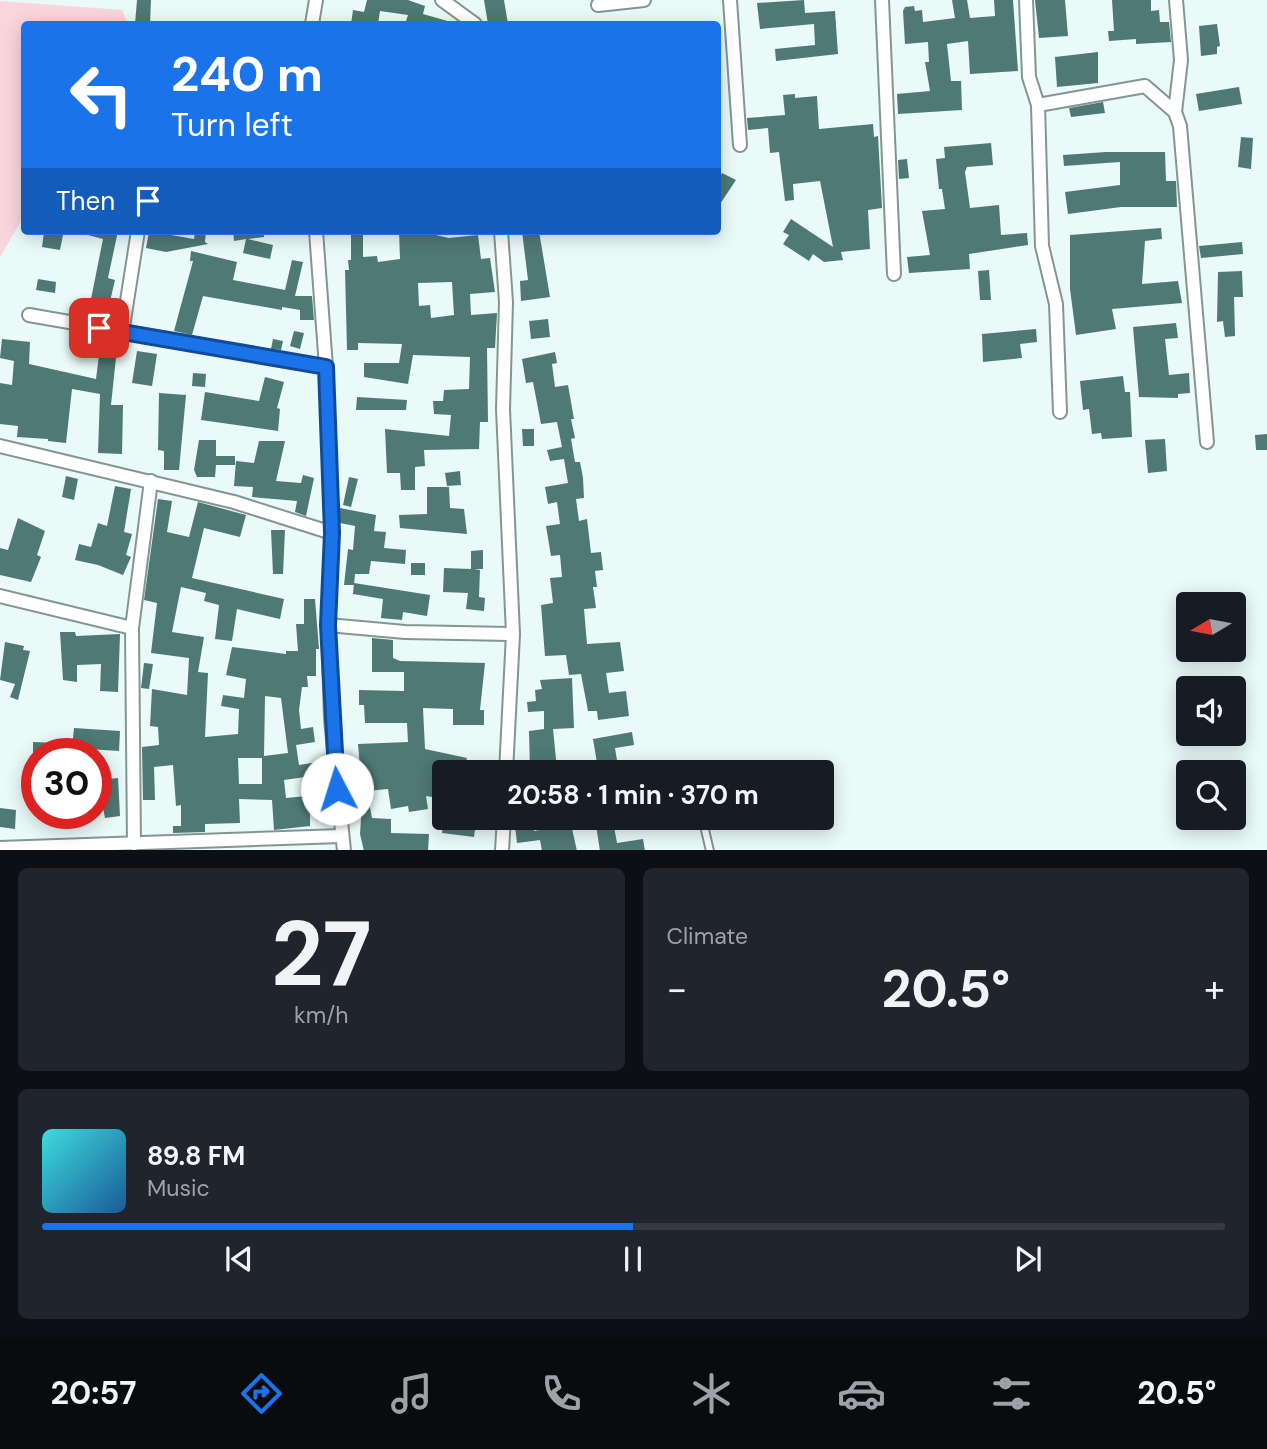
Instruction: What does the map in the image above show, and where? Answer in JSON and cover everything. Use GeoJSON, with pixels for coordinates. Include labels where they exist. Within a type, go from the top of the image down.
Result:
{"type":"FeatureCollection","features":[{"type":"Feature","properties":{"kind":"street"},"geometry":{"type":"LineString","coordinates":[[312,21],[316,0]]}},
{"type":"Feature","properties":{"kind":"street"},"geometry":{"type":"LineString","coordinates":[[442,0],[471,21]]}},
{"type":"Feature","properties":{"kind":"street"},"geometry":{"type":"LineString","coordinates":[[598,5],[644,0]]}},
{"type":"Feature","properties":{"kind":"street"},"geometry":{"type":"LineString","coordinates":[[730,0],[740,145]]}},
{"type":"Feature","properties":{"kind":"street"},"geometry":{"type":"LineString","coordinates":[[882,0],[894,274]]}},
{"type":"Feature","properties":{"kind":"street"},"geometry":{"type":"LineString","coordinates":[[1026,0],[1029,77],[1038,105],[1042,246],[1056,304],[1060,412]]}},
{"type":"Feature","properties":{"kind":"street"},"geometry":{"type":"LineString","coordinates":[[1176,0],[1181,60],[1175,112],[1180,126],[1207,442]]}},
{"type":"Feature","properties":{"kind":"street"},"geometry":{"type":"LineString","coordinates":[[1038,105],[1145,86],[1175,112]]}},
{"type":"Feature","properties":{"kind":"street"},"geometry":{"type":"LineString","coordinates":[[122,333],[137,235]]}},
{"type":"Feature","properties":{"kind":"street"},"geometry":{"type":"LineString","coordinates":[[316,235],[326,367],[332,533],[328,625],[331,719],[344,850]]}},
{"type":"Feature","properties":{"kind":"street"},"geometry":{"type":"LineString","coordinates":[[501,235],[506,302],[503,409],[513,634],[507,760]]}},
{"type":"Feature","properties":{"kind":"street"},"geometry":{"type":"LineString","coordinates":[[29,315],[326,367]]}},
{"type":"Feature","properties":{"kind":"street"},"geometry":{"type":"LineString","coordinates":[[0,446],[234,502],[332,533]]}},
{"type":"Feature","properties":{"kind":"street"},"geometry":{"type":"LineString","coordinates":[[134,844],[132,628],[151,481]]}},
{"type":"Feature","properties":{"kind":"street"},"geometry":{"type":"LineString","coordinates":[[0,596],[132,628]]}},
{"type":"Feature","properties":{"kind":"street"},"geometry":{"type":"LineString","coordinates":[[328,625],[405,632],[513,634]]}},
{"type":"Feature","properties":{"kind":"street"},"geometry":{"type":"LineString","coordinates":[[502,850],[503,830]]}},
{"type":"Feature","properties":{"kind":"street"},"geometry":{"type":"LineString","coordinates":[[0,848],[341,836]]}},
{"type":"Feature","properties":{"kind":"lane"},"geometry":{"type":"LineString","coordinates":[[705,830],[710,850]]}},
{"type":"Feature","properties":{"kind":"shaded area"},"geometry":{"type":"Polygon","coordinates":[[[0,1],[122,10],[127,21],[21,21],[21,221],[0,257],[0,1]]]}},
{"type":"Feature","properties":{"kind":"building"},"geometry":{"type":"Polygon","coordinates":[[[137,0],[151,0],[150,21],[135,21],[137,0]]]}},
{"type":"Feature","properties":{"kind":"building"},"geometry":{"type":"Polygon","coordinates":[[[367,0],[408,0],[425,6],[423,14],[448,21],[406,21],[408,15],[380,11],[378,21],[351,21],[353,10],[364,12],[367,0]]]}},
{"type":"Feature","properties":{"kind":"building"},"geometry":{"type":"Polygon","coordinates":[[[484,0],[504,0],[508,21],[488,21],[484,0]]]}},
{"type":"Feature","properties":{"kind":"building"},"geometry":{"type":"Polygon","coordinates":[[[804,0],[805,13],[835,11],[838,54],[776,61],[775,49],[815,45],[814,24],[760,29],[757,3],[804,0]]]}},
{"type":"Feature","properties":{"kind":"building"},"geometry":{"type":"Polygon","coordinates":[[[952,0],[967,0],[970,18],[995,16],[994,0],[1013,0],[1018,71],[970,74],[968,41],[947,44],[951,81],[961,81],[962,110],[898,114],[897,94],[930,91],[925,62],[929,62],[928,42],[905,44],[903,11],[905,7],[914,6],[915,11],[922,10],[923,22],[955,18],[952,0]]]}},
{"type":"Feature","properties":{"kind":"building"},"geometry":{"type":"Polygon","coordinates":[[[1035,0],[1065,0],[1068,36],[1039,38],[1035,0]]]}},
{"type":"Feature","properties":{"kind":"building"},"geometry":{"type":"Polygon","coordinates":[[[1112,0],[1151,0],[1151,11],[1159,10],[1160,22],[1169,22],[1171,42],[1136,44],[1136,39],[1109,41],[1108,31],[1114,31],[1112,0]]]}},
{"type":"Feature","properties":{"kind":"building"},"geometry":{"type":"Polygon","coordinates":[[[1217,24],[1220,46],[1217,47],[1217,54],[1201,56],[1199,26],[1217,24]]]}},
{"type":"Feature","properties":{"kind":"building"},"geometry":{"type":"Polygon","coordinates":[[[1098,52],[1098,83],[1057,87],[1055,57],[1098,52]]]}},
{"type":"Feature","properties":{"kind":"building"},"geometry":{"type":"Polygon","coordinates":[[[1239,87],[1242,104],[1199,111],[1196,94],[1239,87]]]}},
{"type":"Feature","properties":{"kind":"building"},"geometry":{"type":"Polygon","coordinates":[[[795,94],[795,98],[817,96],[819,129],[873,124],[874,137],[878,136],[882,208],[868,210],[870,249],[841,252],[843,260],[824,262],[813,254],[809,261],[783,244],[789,235],[783,232],[791,219],[833,247],[820,181],[793,184],[794,200],[785,201],[779,152],[770,153],[768,128],[748,130],[747,118],[785,115],[783,95],[795,94]]]}},
{"type":"Feature","properties":{"kind":"building"},"geometry":{"type":"Polygon","coordinates":[[[1103,102],[1105,113],[1071,117],[1069,108],[1103,102]]]}},
{"type":"Feature","properties":{"kind":"building"},"geometry":{"type":"Polygon","coordinates":[[[1241,137],[1253,138],[1251,169],[1238,167],[1241,137]]]}},
{"type":"Feature","properties":{"kind":"building"},"geometry":{"type":"Polygon","coordinates":[[[991,143],[993,165],[967,167],[965,172],[970,208],[999,205],[1001,235],[1027,233],[1028,245],[969,254],[970,269],[909,273],[907,257],[930,255],[922,211],[945,209],[942,189],[939,189],[936,159],[945,158],[944,147],[991,143]]]}},
{"type":"Feature","properties":{"kind":"building"},"geometry":{"type":"Polygon","coordinates":[[[1165,152],[1166,181],[1176,181],[1177,207],[1121,207],[1068,214],[1065,192],[1120,185],[1120,162],[1064,166],[1063,155],[1165,152]]]}},
{"type":"Feature","properties":{"kind":"building"},"geometry":{"type":"Polygon","coordinates":[[[907,159],[909,178],[899,179],[898,160],[907,159]]]}},
{"type":"Feature","properties":{"kind":"building"},"geometry":{"type":"Polygon","coordinates":[[[721,175],[736,180],[721,202],[721,175]]]}},
{"type":"Feature","properties":{"kind":"building"},"geometry":{"type":"Polygon","coordinates":[[[1161,228],[1162,239],[1145,241],[1142,284],[1178,281],[1182,303],[1112,309],[1116,329],[1076,335],[1070,289],[1070,235],[1161,228]]]}},
{"type":"Feature","properties":{"kind":"building"},"geometry":{"type":"Polygon","coordinates":[[[44,235],[63,235],[60,250],[42,247],[44,235]]]}},
{"type":"Feature","properties":{"kind":"building"},"geometry":{"type":"Polygon","coordinates":[[[88,235],[117,235],[108,278],[115,280],[109,306],[117,308],[115,320],[88,314],[103,239],[88,235]]]}},
{"type":"Feature","properties":{"kind":"building"},"geometry":{"type":"Polygon","coordinates":[[[148,235],[194,239],[194,235],[206,235],[205,242],[208,244],[166,252],[146,248],[148,235]]]}},
{"type":"Feature","properties":{"kind":"building"},"geometry":{"type":"Polygon","coordinates":[[[233,235],[264,235],[248,239],[273,245],[270,259],[243,253],[246,239],[234,241],[233,235]]]}},
{"type":"Feature","properties":{"kind":"building"},"geometry":{"type":"Polygon","coordinates":[[[351,235],[363,235],[363,257],[377,256],[378,262],[400,259],[399,235],[436,235],[449,238],[478,235],[481,259],[490,258],[495,292],[470,294],[471,315],[497,313],[495,348],[487,348],[488,422],[480,422],[479,449],[424,450],[425,466],[415,467],[415,490],[401,490],[400,473],[387,473],[385,429],[449,436],[451,415],[434,414],[433,401],[443,401],[444,390],[469,389],[470,357],[413,355],[408,384],[364,377],[364,363],[399,363],[402,344],[358,343],[358,350],[347,350],[345,270],[349,270],[348,260],[351,260],[351,235]],[[452,282],[418,283],[419,306],[430,305],[431,318],[454,315],[452,282]]]}},
{"type":"Feature","properties":{"kind":"building"},"geometry":{"type":"Polygon","coordinates":[[[522,235],[540,235],[550,297],[521,301],[520,281],[528,280],[522,235]]]}},
{"type":"Feature","properties":{"kind":"building"},"geometry":{"type":"Polygon","coordinates":[[[1242,242],[1243,254],[1201,258],[1199,246],[1242,242]]]}},
{"type":"Feature","properties":{"kind":"building"},"geometry":{"type":"Polygon","coordinates":[[[191,251],[237,262],[233,280],[285,290],[292,260],[303,262],[295,296],[312,296],[314,320],[300,320],[300,310],[282,307],[282,310],[203,296],[192,335],[174,331],[193,261],[190,261],[191,251]]]}},
{"type":"Feature","properties":{"kind":"building"},"geometry":{"type":"Polygon","coordinates":[[[989,270],[991,300],[980,300],[978,271],[989,270]]]}},
{"type":"Feature","properties":{"kind":"building"},"geometry":{"type":"Polygon","coordinates":[[[1242,271],[1243,297],[1234,297],[1235,336],[1225,337],[1223,321],[1217,322],[1218,272],[1242,271]]]}},
{"type":"Feature","properties":{"kind":"building"},"geometry":{"type":"Polygon","coordinates":[[[38,279],[56,282],[55,293],[36,290],[38,279]]]}},
{"type":"Feature","properties":{"kind":"building"},"geometry":{"type":"Polygon","coordinates":[[[548,319],[550,337],[531,339],[529,321],[548,319]]]}},
{"type":"Feature","properties":{"kind":"building"},"geometry":{"type":"Polygon","coordinates":[[[1176,323],[1178,338],[1165,339],[1169,375],[1189,373],[1190,393],[1178,394],[1178,398],[1139,397],[1133,327],[1176,323]]]}},
{"type":"Feature","properties":{"kind":"building"},"geometry":{"type":"Polygon","coordinates":[[[1036,329],[1037,342],[1020,344],[1022,358],[983,362],[982,334],[1036,329]]]}},
{"type":"Feature","properties":{"kind":"building"},"geometry":{"type":"Polygon","coordinates":[[[294,331],[304,333],[300,349],[290,346],[294,331]]]}},
{"type":"Feature","properties":{"kind":"building"},"geometry":{"type":"Polygon","coordinates":[[[2,339],[30,342],[29,364],[96,379],[100,347],[117,348],[111,405],[123,405],[122,454],[98,453],[100,394],[72,389],[66,443],[17,437],[18,426],[0,424],[0,383],[12,385],[14,361],[0,358],[2,339]]]}},
{"type":"Feature","properties":{"kind":"building"},"geometry":{"type":"Polygon","coordinates":[[[273,339],[283,341],[281,350],[271,349],[273,339]]]}},
{"type":"Feature","properties":{"kind":"building"},"geometry":{"type":"Polygon","coordinates":[[[137,351],[157,354],[152,386],[132,383],[137,351]]]}},
{"type":"Feature","properties":{"kind":"building"},"geometry":{"type":"Polygon","coordinates":[[[555,352],[557,363],[552,364],[555,387],[568,385],[574,419],[571,419],[575,438],[571,439],[575,462],[580,462],[583,478],[584,498],[576,499],[579,521],[587,519],[591,553],[601,552],[603,570],[595,571],[597,587],[593,587],[596,608],[584,609],[587,644],[620,642],[624,671],[606,673],[609,693],[626,691],[629,716],[598,720],[597,711],[588,711],[581,674],[569,675],[566,655],[545,656],[541,605],[553,603],[550,578],[562,577],[560,555],[551,556],[546,526],[560,524],[557,502],[548,504],[545,487],[568,483],[564,459],[550,461],[547,450],[562,447],[557,422],[541,424],[533,382],[526,383],[522,359],[555,352]]]}},
{"type":"Feature","properties":{"kind":"building"},"geometry":{"type":"Polygon","coordinates":[[[193,373],[206,374],[205,387],[192,386],[193,373]]]}},
{"type":"Feature","properties":{"kind":"building"},"geometry":{"type":"Polygon","coordinates":[[[1123,376],[1125,392],[1130,392],[1132,437],[1102,439],[1101,433],[1092,434],[1089,409],[1083,410],[1080,381],[1123,376]]]}},
{"type":"Feature","properties":{"kind":"building"},"geometry":{"type":"Polygon","coordinates":[[[265,377],[284,382],[277,408],[280,409],[278,431],[201,420],[205,392],[259,401],[265,377]]]}},
{"type":"Feature","properties":{"kind":"building"},"geometry":{"type":"Polygon","coordinates":[[[159,393],[186,395],[179,470],[164,470],[164,451],[158,450],[159,393]]]}},
{"type":"Feature","properties":{"kind":"building"},"geometry":{"type":"Polygon","coordinates":[[[357,397],[407,400],[406,410],[356,410],[357,397]]]}},
{"type":"Feature","properties":{"kind":"building"},"geometry":{"type":"Polygon","coordinates":[[[522,429],[534,429],[534,446],[523,446],[522,429]]]}},
{"type":"Feature","properties":{"kind":"building"},"geometry":{"type":"Polygon","coordinates":[[[1267,434],[1267,450],[1256,450],[1255,435],[1267,434]]]}},
{"type":"Feature","properties":{"kind":"building"},"geometry":{"type":"Polygon","coordinates":[[[1165,439],[1167,471],[1148,473],[1145,440],[1165,439]]]}},
{"type":"Feature","properties":{"kind":"building"},"geometry":{"type":"Polygon","coordinates":[[[199,440],[216,440],[216,456],[235,456],[235,465],[216,465],[215,477],[197,477],[194,470],[199,440]]]}},
{"type":"Feature","properties":{"kind":"building"},"geometry":{"type":"Polygon","coordinates":[[[259,441],[285,441],[276,481],[301,483],[303,475],[314,478],[306,516],[295,512],[297,501],[252,497],[253,487],[234,486],[236,461],[254,463],[259,441]]]}},
{"type":"Feature","properties":{"kind":"building"},"geometry":{"type":"Polygon","coordinates":[[[460,471],[461,485],[447,486],[445,473],[460,471]]]}},
{"type":"Feature","properties":{"kind":"building"},"geometry":{"type":"Polygon","coordinates":[[[66,476],[78,479],[74,500],[62,497],[66,476]]]}},
{"type":"Feature","properties":{"kind":"building"},"geometry":{"type":"Polygon","coordinates":[[[349,477],[358,479],[351,507],[343,505],[349,477]]]}},
{"type":"Feature","properties":{"kind":"building"},"geometry":{"type":"Polygon","coordinates":[[[115,486],[131,489],[124,532],[132,534],[126,555],[131,557],[123,575],[75,560],[79,544],[91,547],[98,523],[107,526],[115,486]]]}},
{"type":"Feature","properties":{"kind":"building"},"geometry":{"type":"Polygon","coordinates":[[[427,487],[449,487],[450,508],[464,509],[467,534],[400,528],[399,515],[427,514],[427,487]]]}},
{"type":"Feature","properties":{"kind":"building"},"geometry":{"type":"Polygon","coordinates":[[[158,499],[172,501],[167,532],[189,537],[198,502],[246,515],[240,537],[204,528],[192,578],[284,599],[280,619],[237,609],[232,641],[215,639],[219,605],[204,601],[206,593],[181,587],[172,632],[204,637],[198,672],[208,673],[205,737],[238,734],[239,709],[221,706],[223,695],[244,698],[246,679],[226,675],[232,647],[286,654],[286,651],[298,651],[296,624],[304,624],[304,599],[315,599],[319,649],[316,649],[316,676],[307,676],[308,687],[302,687],[299,710],[301,729],[313,727],[315,742],[296,745],[299,765],[319,762],[324,783],[326,801],[310,804],[310,826],[274,830],[272,800],[239,799],[240,823],[205,824],[205,832],[173,833],[173,826],[181,826],[181,805],[176,806],[173,765],[154,767],[155,800],[143,800],[142,747],[159,745],[158,727],[150,726],[152,689],[187,695],[189,658],[151,653],[157,603],[144,600],[158,499]],[[265,696],[264,756],[288,753],[281,698],[265,696]],[[238,758],[239,784],[262,784],[262,758],[238,758]],[[305,777],[284,780],[286,798],[307,796],[305,777]]]}},
{"type":"Feature","properties":{"kind":"building"},"geometry":{"type":"Polygon","coordinates":[[[340,508],[376,515],[374,531],[386,532],[384,548],[406,550],[405,564],[371,561],[369,574],[355,574],[354,585],[344,585],[348,549],[353,550],[355,526],[340,523],[340,508]]]}},
{"type":"Feature","properties":{"kind":"building"},"geometry":{"type":"Polygon","coordinates":[[[18,518],[45,531],[37,555],[41,557],[31,582],[0,575],[0,548],[8,550],[18,518]]]}},
{"type":"Feature","properties":{"kind":"building"},"geometry":{"type":"Polygon","coordinates":[[[271,530],[285,530],[283,574],[273,574],[271,530]]]}},
{"type":"Feature","properties":{"kind":"building"},"geometry":{"type":"Polygon","coordinates":[[[483,550],[483,569],[474,569],[480,570],[479,597],[485,598],[484,611],[466,609],[468,593],[443,592],[444,568],[471,569],[471,551],[483,550]]]}},
{"type":"Feature","properties":{"kind":"building"},"geometry":{"type":"Polygon","coordinates":[[[411,563],[425,563],[425,575],[411,575],[411,563]]]}},
{"type":"Feature","properties":{"kind":"building"},"geometry":{"type":"Polygon","coordinates":[[[354,583],[430,595],[427,616],[403,612],[402,620],[381,618],[383,599],[353,594],[354,583]]]}},
{"type":"Feature","properties":{"kind":"building"},"geometry":{"type":"Polygon","coordinates":[[[60,632],[75,632],[76,636],[120,634],[118,692],[100,691],[101,664],[77,665],[77,682],[63,680],[60,632]]]}},
{"type":"Feature","properties":{"kind":"building"},"geometry":{"type":"Polygon","coordinates":[[[372,638],[393,640],[393,658],[400,661],[485,663],[480,710],[484,710],[484,725],[453,725],[453,709],[423,708],[425,749],[466,760],[432,760],[432,797],[426,796],[428,809],[409,812],[408,806],[391,809],[388,789],[367,791],[372,818],[391,819],[391,833],[429,834],[428,850],[364,850],[360,834],[362,803],[358,804],[356,793],[347,794],[346,781],[361,779],[358,744],[408,742],[407,723],[365,723],[364,705],[359,705],[359,690],[404,691],[404,672],[372,672],[372,638]]]}},
{"type":"Feature","properties":{"kind":"building"},"geometry":{"type":"Polygon","coordinates":[[[5,642],[24,646],[23,650],[30,651],[18,700],[10,697],[15,684],[0,680],[5,642]]]}},
{"type":"Feature","properties":{"kind":"building"},"geometry":{"type":"Polygon","coordinates":[[[144,663],[153,664],[149,689],[141,688],[144,663]]]}},
{"type":"Feature","properties":{"kind":"building"},"geometry":{"type":"Polygon","coordinates":[[[572,678],[574,728],[553,729],[556,760],[530,760],[529,731],[544,729],[544,711],[528,712],[527,702],[536,701],[535,690],[542,689],[540,680],[572,678]]]}},
{"type":"Feature","properties":{"kind":"building"},"geometry":{"type":"Polygon","coordinates":[[[74,728],[120,731],[119,751],[112,751],[112,738],[73,738],[74,728]]]}},
{"type":"Feature","properties":{"kind":"building"},"geometry":{"type":"Polygon","coordinates":[[[632,732],[634,745],[615,748],[617,760],[596,760],[593,739],[632,732]]]}},
{"type":"Feature","properties":{"kind":"building"},"geometry":{"type":"Polygon","coordinates":[[[118,778],[120,816],[112,817],[112,779],[118,778]]]}},
{"type":"Feature","properties":{"kind":"building"},"geometry":{"type":"Polygon","coordinates":[[[0,808],[16,810],[15,829],[0,827],[0,808]]]}},
{"type":"Feature","properties":{"kind":"building"},"geometry":{"type":"Polygon","coordinates":[[[442,830],[475,830],[474,837],[442,833],[442,830]]]}},
{"type":"Feature","properties":{"kind":"building"},"geometry":{"type":"Polygon","coordinates":[[[515,830],[572,830],[577,850],[542,850],[540,840],[517,843],[515,830]]]}},
{"type":"Feature","properties":{"kind":"building"},"geometry":{"type":"Polygon","coordinates":[[[597,830],[615,830],[617,843],[643,839],[645,850],[600,850],[597,830]]]}},
{"type":"Feature","properties":{"kind":"route"},"geometry":{"type":"LineString","coordinates":[[99,328],[326,367],[332,533],[328,625],[331,719],[337,789]]}}]}
